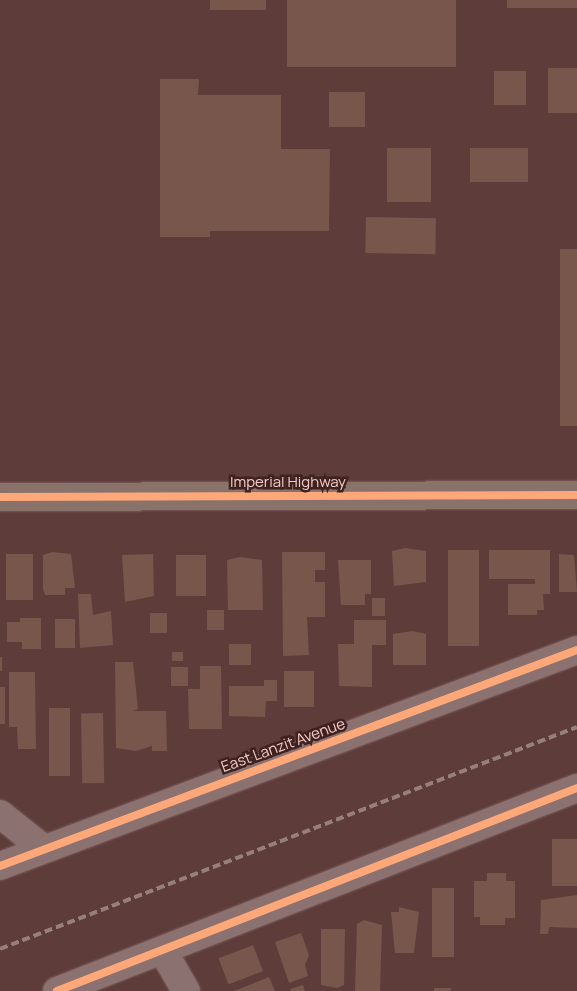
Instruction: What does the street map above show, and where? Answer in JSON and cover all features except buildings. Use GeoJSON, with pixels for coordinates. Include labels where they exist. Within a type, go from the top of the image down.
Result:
{"type":"FeatureCollection","features":[{"type":"Feature","properties":{"kind":"main road","name":"Imperial Highway"},"geometry":{"type":"LineString","coordinates":[[0,497],[577,495]]}},
{"type":"Feature","properties":{"kind":"street","name":"East Lanzit Avenue"},"geometry":{"type":"LineString","coordinates":[[0,866],[577,650]]}},
{"type":"Feature","properties":{"kind":"street"},"geometry":{"type":"LineString","coordinates":[[57,991],[577,788]]}},
{"type":"Feature","properties":{"kind":"street"},"geometry":{"type":"LineString","coordinates":[[0,814],[44,849]]}},
{"type":"Feature","properties":{"kind":"street"},"geometry":{"type":"LineString","coordinates":[[163,951],[186,991]]}},
{"type":"Feature","properties":{"kind":"railway"},"geometry":{"type":"LineString","coordinates":[[0,949],[577,727]]}},
{"type":"Feature","properties":{"kind":"cycle path"},"geometry":{"type":"LineString","coordinates":[[0,497],[577,495]]}},
{"type":"Feature","properties":{"kind":"cycle path"},"geometry":{"type":"LineString","coordinates":[[0,866],[577,650]]}},
{"type":"Feature","properties":{"kind":"cycle path"},"geometry":{"type":"LineString","coordinates":[[57,991],[577,788]]}}]}
